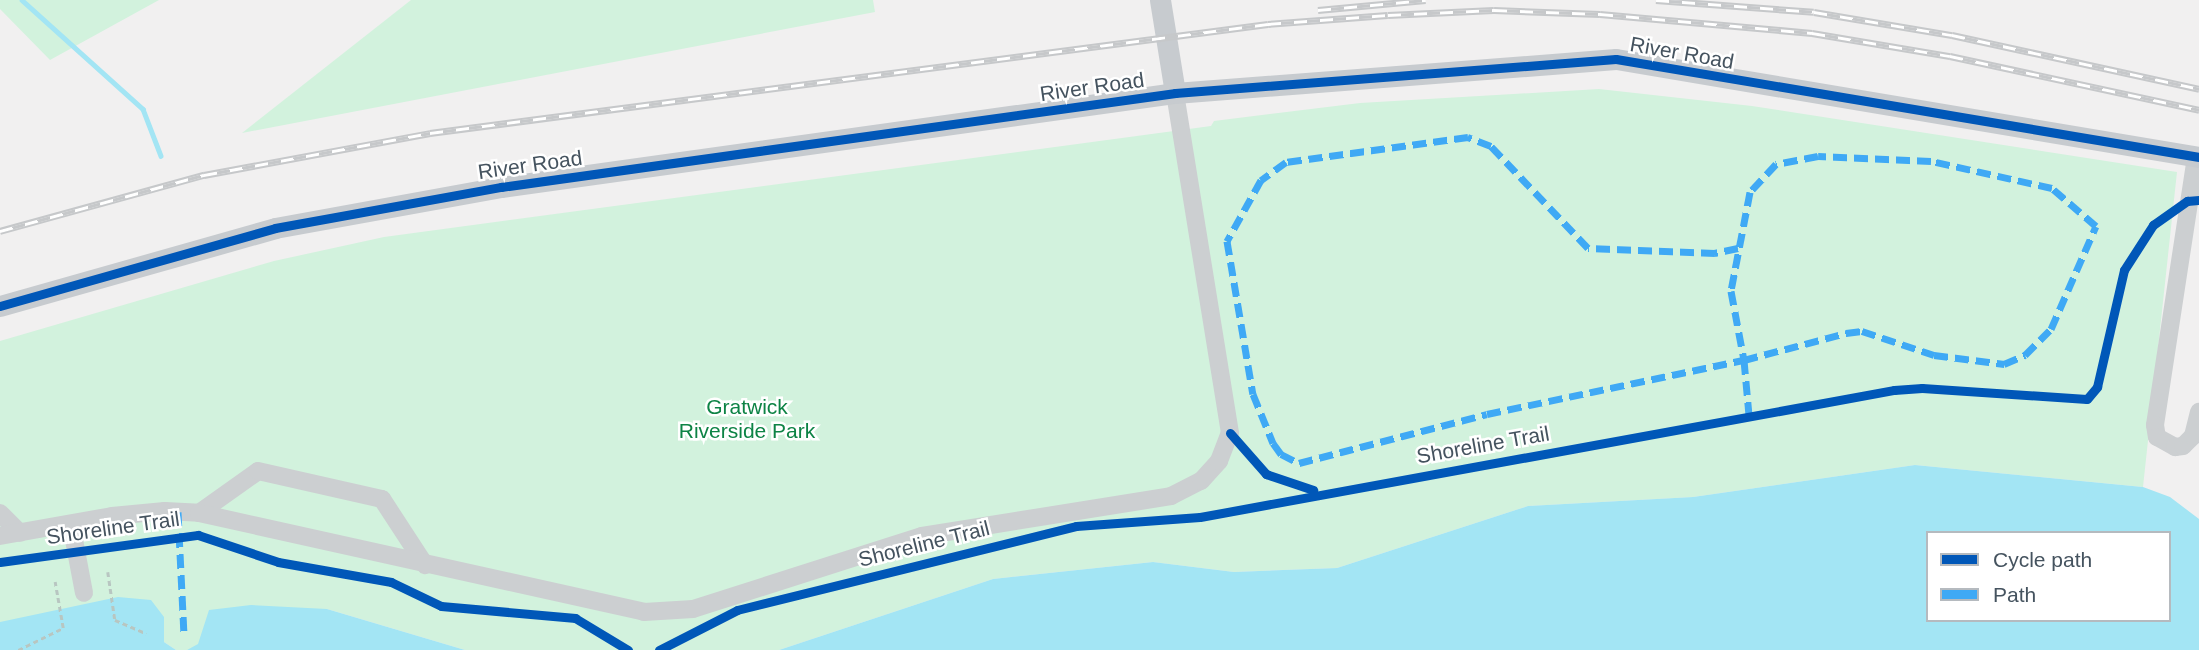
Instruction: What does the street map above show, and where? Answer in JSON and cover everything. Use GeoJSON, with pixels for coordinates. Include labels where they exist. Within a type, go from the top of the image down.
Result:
{"type":"FeatureCollection","features":[{"type":"Feature","properties":{"kind":"main road"},"geometry":{"type":"LineString","coordinates":[[1160,0],[1175,93]]}},
{"type":"Feature","properties":{"kind":"main road","name":"River Road"},"geometry":{"type":"LineString","coordinates":[[0,306],[275,228],[394,204],[1175,93],[1616,60],[2197,157]]}},
{"type":"Feature","properties":{"kind":"lane"},"geometry":{"type":"LineString","coordinates":[[0,536],[164,510],[198,513],[645,612],[693,609],[922,536],[1171,496],[1201,481],[1219,461],[1230,433],[1175,93]]}},
{"type":"Feature","properties":{"kind":"lane"},"geometry":{"type":"LineString","coordinates":[[2197,157],[2191,227],[2155,425],[2157,437],[2175,447],[2183,446],[2198,418]]}},
{"type":"Feature","properties":{"kind":"lane"},"geometry":{"type":"LineString","coordinates":[[198,513],[258,471],[382,499],[425,565]]}},
{"type":"Feature","properties":{"kind":"lane"},"geometry":{"type":"LineString","coordinates":[[0,513],[20,533]]}},
{"type":"Feature","properties":{"kind":"lane"},"geometry":{"type":"LineString","coordinates":[[71,524],[83,593]]}},
{"type":"Feature","properties":{"kind":"path"},"geometry":{"type":"LineString","coordinates":[[107,572],[115,620],[146,633]]}},
{"type":"Feature","properties":{"kind":"path"},"geometry":{"type":"LineString","coordinates":[[18,650],[63,628],[55,582]]}},
{"type":"Feature","properties":{"kind":"green space"},"geometry":{"type":"Polygon","coordinates":[[[0,0],[159,0],[50,60],[0,9],[0,0]]]}},
{"type":"Feature","properties":{"kind":"green space"},"geometry":{"type":"Polygon","coordinates":[[[411,0],[873,0],[875,12],[242,133],[411,0]]]}},
{"type":"Feature","properties":{"kind":"green space","name":"Gratwick Riverside Park"},"geometry":{"type":"Polygon","coordinates":[[[1599,89],[1752,106],[2177,172],[2143,487],[1915,465],[1693,497],[1528,506],[1337,568],[1234,572],[1153,562],[993,579],[779,650],[465,650],[327,609],[187,650],[176,650],[164,642],[164,617],[0,622],[0,341],[274,261],[384,237],[1211,126],[1214,121],[1360,103],[1599,89]]]}},
{"type":"Feature","properties":{"kind":"water"},"geometry":{"type":"Polygon","coordinates":[[[1915,465],[2143,487],[2170,497],[2199,519],[2199,650],[779,650],[993,579],[1153,562],[1234,572],[1337,568],[1528,506],[1693,497],[1915,465]]]}},
{"type":"Feature","properties":{"kind":"water"},"geometry":{"type":"Polygon","coordinates":[[[118,597],[151,600],[164,617],[164,642],[176,650],[0,650],[0,622],[118,597]]]}},
{"type":"Feature","properties":{"kind":"water"},"geometry":{"type":"Polygon","coordinates":[[[251,605],[327,609],[465,650],[187,650],[198,644],[209,610],[251,605]]]}},
{"type":"Feature","properties":{"kind":"waterway"},"geometry":{"type":"LineString","coordinates":[[22,0],[143,109],[161,156]]}},
{"type":"Feature","properties":{"kind":"railway"},"geometry":{"type":"LineString","coordinates":[[1318,10],[1426,0]]}},
{"type":"Feature","properties":{"kind":"railway"},"geometry":{"type":"LineString","coordinates":[[1656,0],[1814,12],[1952,35],[2199,89]]}},
{"type":"Feature","properties":{"kind":"railway"},"geometry":{"type":"LineString","coordinates":[[0,231],[204,175],[430,133],[1268,24],[1388,15],[1494,10],[1600,14],[1812,33],[1950,56],[2199,110]]}},
{"type":"Feature","properties":{"kind":"marked path"},"geometry":{"type":"LineString","coordinates":[[1738,248],[1715,253],[1588,248],[1491,146],[1468,137],[1286,162],[1261,180],[1227,241],[1253,394],[1273,443],[1281,454],[1299,463],[1487,414],[1744,360],[1846,333],[1862,331],[1934,355],[2004,364],[2025,355],[2051,329],[2096,226],[2052,188],[1931,161],[1818,156],[1776,164],[1750,192],[1731,291],[1744,360],[1749,415]]}},
{"type":"Feature","properties":{"kind":"marked path"},"geometry":{"type":"LineString","coordinates":[[178,512],[184,634]]}},
{"type":"Feature","properties":{"kind":"cycle path"},"geometry":{"type":"LineString","coordinates":[[0,306],[275,228],[501,187],[1175,93],[1616,59],[2199,157]]}},
{"type":"Feature","properties":{"kind":"cycle path","name":"Shoreline Trail"},"geometry":{"type":"LineString","coordinates":[[659,650],[737,610],[1076,526],[1200,517],[1894,390],[1922,388],[2087,399],[2097,387],[2124,270],[2153,225],[2187,201],[2199,200]]}},
{"type":"Feature","properties":{"kind":"cycle path"},"geometry":{"type":"LineString","coordinates":[[1230,433],[1266,474],[1313,490]]}},
{"type":"Feature","properties":{"kind":"cycle path","name":"Shoreline Trail"},"geometry":{"type":"LineString","coordinates":[[0,562],[198,535],[278,562],[391,582],[441,606],[575,618],[628,650]]}}]}
